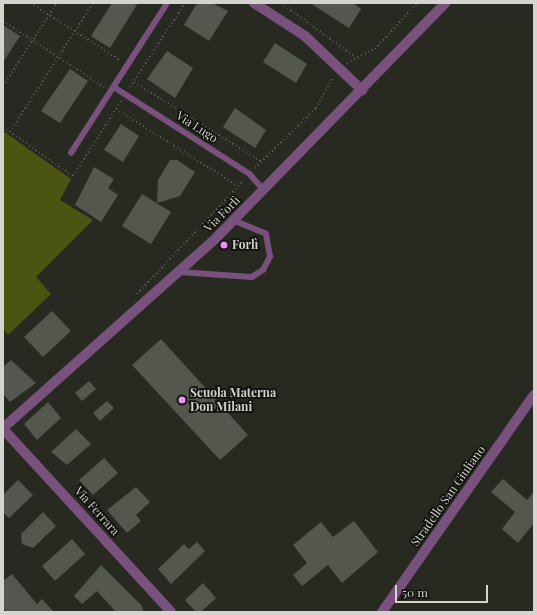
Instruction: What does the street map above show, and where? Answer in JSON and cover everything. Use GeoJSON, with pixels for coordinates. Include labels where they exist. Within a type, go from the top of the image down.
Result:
{"type":"FeatureCollection","features":[{"type":"Feature","properties":{"kind":"street"},"geometry":{"type":"LineString","coordinates":[[254,3],[305,36],[362,90]]}},
{"type":"Feature","properties":{"kind":"street","name":"Via Forlì"},"geometry":{"type":"LineString","coordinates":[[3,428],[179,272],[234,221],[445,3]]}},
{"type":"Feature","properties":{"kind":"street","name":"Stradello San Giuliano"},"geometry":{"type":"LineString","coordinates":[[382,612],[534,395]]}},
{"type":"Feature","properties":{"kind":"street","name":"Via Ferrara"},"geometry":{"type":"LineString","coordinates":[[3,428],[171,612]]}},
{"type":"Feature","properties":{"kind":"lane"},"geometry":{"type":"LineString","coordinates":[[71,153],[166,5]]}},
{"type":"Feature","properties":{"kind":"lane","name":"Via Lugo"},"geometry":{"type":"LineString","coordinates":[[112,89],[250,174],[264,190]]}},
{"type":"Feature","properties":{"kind":"lane"},"geometry":{"type":"LineString","coordinates":[[179,272],[252,278],[263,270],[270,257],[266,234],[234,221]]}},
{"type":"Feature","properties":{"kind":"path"},"geometry":{"type":"LineString","coordinates":[[30,3],[128,65]]}},
{"type":"Feature","properties":{"kind":"path"},"geometry":{"type":"LineString","coordinates":[[3,86],[57,3]]}},
{"type":"Feature","properties":{"kind":"path"},"geometry":{"type":"LineString","coordinates":[[10,132],[93,3]]}},
{"type":"Feature","properties":{"kind":"path"},"geometry":{"type":"LineString","coordinates":[[281,3],[355,57]]}},
{"type":"Feature","properties":{"kind":"path"},"geometry":{"type":"LineString","coordinates":[[145,302],[136,292],[324,99],[340,68],[355,57],[375,49],[417,3]]}},
{"type":"Feature","properties":{"kind":"path"},"geometry":{"type":"LineString","coordinates":[[3,21],[58,57],[112,89]]}},
{"type":"Feature","properties":{"kind":"path"},"geometry":{"type":"LineString","coordinates":[[134,82],[262,162]]}},
{"type":"Feature","properties":{"kind":"path"},"geometry":{"type":"LineString","coordinates":[[116,109],[238,186]]}},
{"type":"Feature","properties":{"kind":"green space"},"geometry":{"type":"Polygon","coordinates":[[[3,131],[71,179],[60,200],[93,220],[36,277],[51,294],[8,335],[3,329],[3,131]]]}},
{"type":"Feature","properties":{"kind":"building"},"geometry":{"type":"Polygon","coordinates":[[[112,3],[138,3],[110,48],[91,36],[112,3]]]}},
{"type":"Feature","properties":{"kind":"building"},"geometry":{"type":"Polygon","coordinates":[[[197,3],[212,3],[228,11],[209,41],[184,25],[197,3]]]}},
{"type":"Feature","properties":{"kind":"building"},"geometry":{"type":"Polygon","coordinates":[[[310,3],[353,3],[361,9],[349,28],[310,3]]]}},
{"type":"Feature","properties":{"kind":"building"},"geometry":{"type":"Polygon","coordinates":[[[3,25],[20,36],[3,62],[3,25]]]}},
{"type":"Feature","properties":{"kind":"building"},"geometry":{"type":"Polygon","coordinates":[[[275,43],[307,64],[296,83],[263,62],[275,43]]]}},
{"type":"Feature","properties":{"kind":"building"},"geometry":{"type":"Polygon","coordinates":[[[167,51],[193,68],[175,98],[147,79],[167,51]]]}},
{"type":"Feature","properties":{"kind":"building"},"geometry":{"type":"Polygon","coordinates":[[[70,69],[88,81],[60,123],[41,111],[70,69]]]}},
{"type":"Feature","properties":{"kind":"building"},"geometry":{"type":"Polygon","coordinates":[[[235,108],[266,130],[255,148],[223,127],[235,108]]]}},
{"type":"Feature","properties":{"kind":"building"},"geometry":{"type":"Polygon","coordinates":[[[121,124],[139,136],[123,162],[104,150],[121,124]]]}},
{"type":"Feature","properties":{"kind":"building"},"geometry":{"type":"Polygon","coordinates":[[[170,160],[177,160],[195,172],[180,196],[157,203],[158,180],[170,160]]]}},
{"type":"Feature","properties":{"kind":"building"},"geometry":{"type":"Polygon","coordinates":[[[94,167],[114,179],[108,188],[118,195],[101,222],[75,205],[94,167]]]}},
{"type":"Feature","properties":{"kind":"building"},"geometry":{"type":"Polygon","coordinates":[[[142,194],[171,212],[151,244],[122,226],[142,194]]]}},
{"type":"Feature","properties":{"kind":"building"},"geometry":{"type":"Polygon","coordinates":[[[52,311],[71,331],[43,357],[24,337],[52,311]]]}},
{"type":"Feature","properties":{"kind":"building"},"geometry":{"type":"Polygon","coordinates":[[[161,339],[248,435],[220,460],[132,365],[161,339]]]}},
{"type":"Feature","properties":{"kind":"building"},"geometry":{"type":"Polygon","coordinates":[[[11,360],[36,383],[10,402],[3,394],[3,367],[11,360]]]}},
{"type":"Feature","properties":{"kind":"building"},"geometry":{"type":"Polygon","coordinates":[[[89,381],[96,389],[82,401],[75,393],[89,381]]]}},
{"type":"Feature","properties":{"kind":"building"},"geometry":{"type":"Polygon","coordinates":[[[107,401],[114,408],[100,421],[93,413],[107,401]]]}},
{"type":"Feature","properties":{"kind":"building"},"geometry":{"type":"Polygon","coordinates":[[[48,402],[61,418],[37,440],[24,424],[48,402]]]}},
{"type":"Feature","properties":{"kind":"building"},"geometry":{"type":"Polygon","coordinates":[[[76,429],[91,444],[67,465],[51,452],[76,429]]]}},
{"type":"Feature","properties":{"kind":"building"},"geometry":{"type":"Polygon","coordinates":[[[104,458],[118,473],[93,495],[79,480],[104,458]]]}},
{"type":"Feature","properties":{"kind":"building"},"geometry":{"type":"Polygon","coordinates":[[[503,479],[527,500],[534,492],[534,523],[518,543],[502,529],[515,512],[491,492],[503,479]]]}},
{"type":"Feature","properties":{"kind":"building"},"geometry":{"type":"Polygon","coordinates":[[[18,480],[33,495],[9,518],[3,512],[3,495],[18,480]]]}},
{"type":"Feature","properties":{"kind":"building"},"geometry":{"type":"Polygon","coordinates":[[[136,487],[150,502],[136,515],[141,521],[127,533],[107,510],[136,487]]]}},
{"type":"Feature","properties":{"kind":"building"},"geometry":{"type":"Polygon","coordinates":[[[43,512],[56,526],[33,548],[22,544],[21,534],[43,512]]]}},
{"type":"Feature","properties":{"kind":"building"},"geometry":{"type":"Polygon","coordinates":[[[354,521],[378,552],[342,583],[328,565],[302,586],[293,575],[307,563],[293,545],[321,522],[333,537],[354,521]]]}},
{"type":"Feature","properties":{"kind":"building"},"geometry":{"type":"Polygon","coordinates":[[[72,539],[85,554],[55,581],[42,566],[72,539]]]}},
{"type":"Feature","properties":{"kind":"building"},"geometry":{"type":"Polygon","coordinates":[[[197,542],[205,551],[171,584],[158,569],[184,544],[189,549],[197,542]]]}},
{"type":"Feature","properties":{"kind":"building"},"geometry":{"type":"Polygon","coordinates":[[[101,565],[141,605],[144,612],[116,612],[97,591],[82,604],[74,596],[101,565]]]}},
{"type":"Feature","properties":{"kind":"building"},"geometry":{"type":"Polygon","coordinates":[[[12,574],[37,604],[42,599],[54,612],[7,612],[3,608],[3,581],[12,574]]]}},
{"type":"Feature","properties":{"kind":"building"},"geometry":{"type":"Polygon","coordinates":[[[203,583],[216,598],[201,612],[196,612],[185,600],[203,583]]]}},
{"type":"Feature","properties":{"kind":"place","name":"Forlì"},"geometry":{"type":"Point","coordinates":[224,245]}},
{"type":"Feature","properties":{"kind":"place","name":"Scuola Materna Don Milani"},"geometry":{"type":"Point","coordinates":[182,400]}}]}
